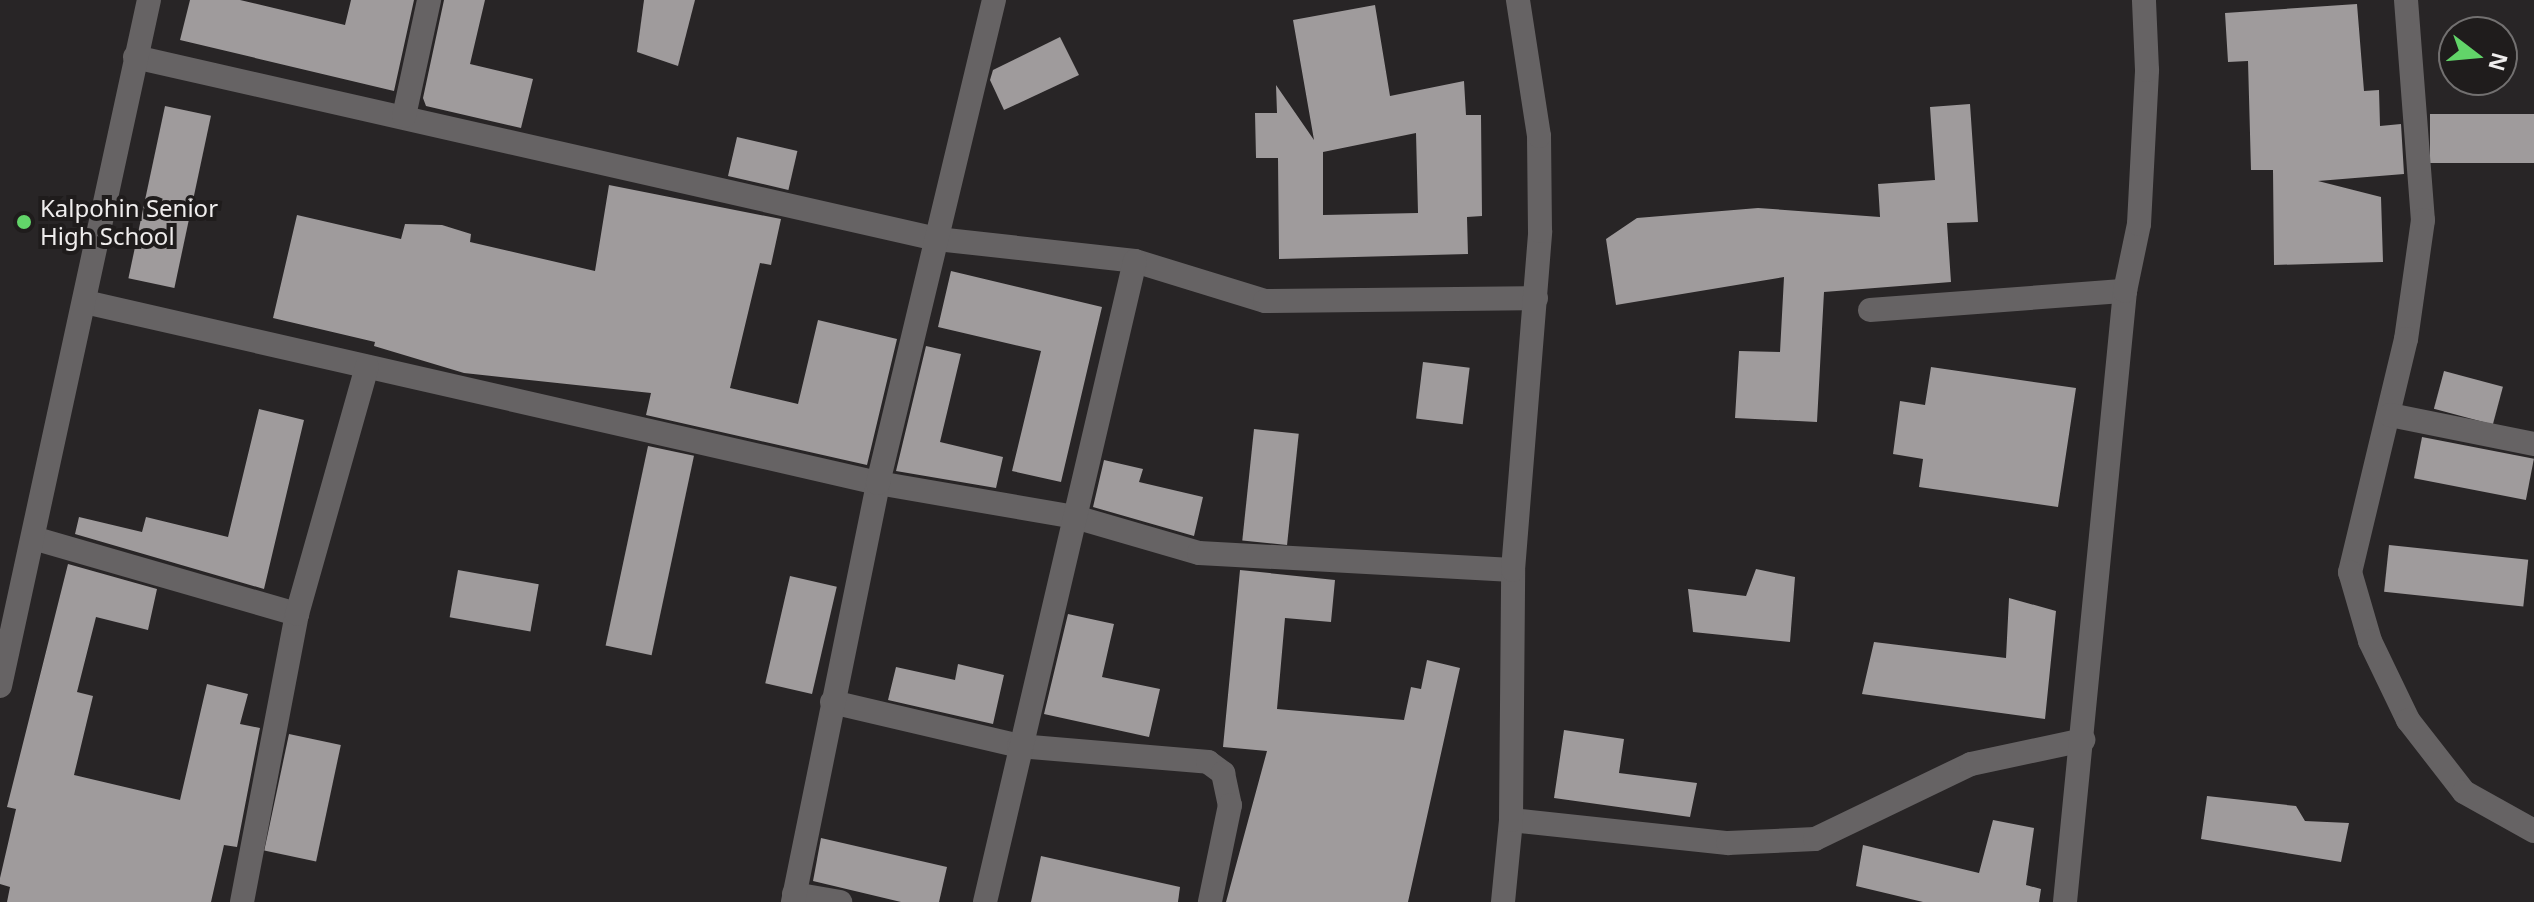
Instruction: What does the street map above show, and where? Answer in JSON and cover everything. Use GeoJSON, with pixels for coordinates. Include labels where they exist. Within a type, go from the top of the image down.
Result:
{"type":"FeatureCollection","features":[{"type":"Feature","properties":{"kind":"street"},"geometry":{"type":"LineString","coordinates":[[0,686],[149,0]]}},
{"type":"Feature","properties":{"kind":"street"},"geometry":{"type":"LineString","coordinates":[[404,116],[429,0]]}},
{"type":"Feature","properties":{"kind":"street"},"geometry":{"type":"LineString","coordinates":[[840,902],[794,898],[878,483],[994,0]]}},
{"type":"Feature","properties":{"kind":"street"},"geometry":{"type":"LineString","coordinates":[[2065,902],[2125,291],[2139,224],[2147,70],[2144,0]]}},
{"type":"Feature","properties":{"kind":"street"},"geometry":{"type":"LineString","coordinates":[[2406,0],[2423,220],[2390,415],[2350,572],[2370,641],[2408,720],[2464,792],[2531,834]]}},
{"type":"Feature","properties":{"kind":"street"},"geometry":{"type":"LineString","coordinates":[[1503,902],[1511,820],[1513,570],[1536,298],[1539,136],[1521,1]]}},
{"type":"Feature","properties":{"kind":"street"},"geometry":{"type":"LineString","coordinates":[[135,57],[937,239],[1135,261],[1265,301],[1536,298]]}},
{"type":"Feature","properties":{"kind":"street"},"geometry":{"type":"LineString","coordinates":[[985,902],[1019,746],[1135,261]]}},
{"type":"Feature","properties":{"kind":"street"},"geometry":{"type":"LineString","coordinates":[[1870,310],[2125,291]]}},
{"type":"Feature","properties":{"kind":"street"},"geometry":{"type":"LineString","coordinates":[[85,302],[878,483],[1075,517],[1199,553],[1513,570]]}},
{"type":"Feature","properties":{"kind":"street"},"geometry":{"type":"LineString","coordinates":[[242,902],[297,614],[367,367]]}},
{"type":"Feature","properties":{"kind":"street"},"geometry":{"type":"LineString","coordinates":[[2390,415],[2534,444]]}},
{"type":"Feature","properties":{"kind":"street"},"geometry":{"type":"LineString","coordinates":[[33,538],[297,614]]}},
{"type":"Feature","properties":{"kind":"street"},"geometry":{"type":"LineString","coordinates":[[832,702],[1019,746],[1208,762],[1223,773],[1230,805],[1210,902]]}},
{"type":"Feature","properties":{"kind":"street"},"geometry":{"type":"LineString","coordinates":[[1511,820],[1728,843],[1815,839],[1971,764],[2083,740]]}},
{"type":"Feature","properties":{"kind":"building"},"geometry":{"type":"Polygon","coordinates":[[[190,0],[240,0],[345,25],[351,0],[414,0],[394,91],[180,40],[190,0]]]}},
{"type":"Feature","properties":{"kind":"building"},"geometry":{"type":"Polygon","coordinates":[[[444,0],[485,0],[470,64],[533,79],[521,128],[426,106],[423,98],[444,0]]]}},
{"type":"Feature","properties":{"kind":"building"},"geometry":{"type":"Polygon","coordinates":[[[644,0],[695,0],[678,66],[637,52],[644,0]]]}},
{"type":"Feature","properties":{"kind":"building"},"geometry":{"type":"Polygon","coordinates":[[[2357,4],[2364,91],[2379,90],[2380,126],[2401,124],[2404,174],[2318,181],[2381,197],[2383,262],[2274,265],[2273,170],[2251,170],[2248,61],[2228,62],[2225,13],[2357,4]]]}},
{"type":"Feature","properties":{"kind":"building"},"geometry":{"type":"Polygon","coordinates":[[[1375,5],[1390,96],[1464,81],[1466,115],[1481,115],[1482,216],[1467,217],[1468,254],[1279,259],[1278,158],[1256,158],[1255,113],[1277,113],[1276,85],[1314,140],[1293,20],[1375,5]],[[1416,133],[1323,152],[1323,215],[1418,213],[1416,133]]]}},
{"type":"Feature","properties":{"kind":"building"},"geometry":{"type":"Polygon","coordinates":[[[1060,37],[1079,75],[1004,110],[990,80],[993,70],[1060,37]]]}},
{"type":"Feature","properties":{"kind":"building"},"geometry":{"type":"Polygon","coordinates":[[[1970,104],[1978,222],[1947,223],[1951,282],[1824,292],[1817,422],[1735,418],[1739,351],[1780,352],[1784,277],[1616,305],[1606,239],[1637,218],[1758,208],[1880,217],[1878,184],[1935,180],[1930,107],[1970,104]]]}},
{"type":"Feature","properties":{"kind":"building"},"geometry":{"type":"Polygon","coordinates":[[[165,106],[211,116],[174,288],[128,278],[165,106]]]}},
{"type":"Feature","properties":{"kind":"building"},"geometry":{"type":"Polygon","coordinates":[[[2430,114],[2534,114],[2534,163],[2430,163],[2430,114]]]}},
{"type":"Feature","properties":{"kind":"building"},"geometry":{"type":"Polygon","coordinates":[[[737,137],[797,151],[788,190],[728,176],[737,137]]]}},
{"type":"Feature","properties":{"kind":"building"},"geometry":{"type":"Polygon","coordinates":[[[609,185],[781,219],[771,265],[760,263],[730,388],[798,404],[818,320],[897,339],[867,465],[646,415],[651,393],[464,373],[374,346],[375,342],[273,318],[297,215],[401,239],[405,224],[442,225],[471,234],[470,242],[595,271],[609,185]]]}},
{"type":"Feature","properties":{"kind":"building"},"geometry":{"type":"Polygon","coordinates":[[[951,271],[1102,307],[1061,482],[1012,471],[1041,351],[938,327],[951,271]]]}},
{"type":"Feature","properties":{"kind":"building"},"geometry":{"type":"Polygon","coordinates":[[[926,346],[961,354],[940,442],[1003,457],[996,488],[896,471],[926,346]]]}},
{"type":"Feature","properties":{"kind":"building"},"geometry":{"type":"Polygon","coordinates":[[[1423,362],[1470,368],[1463,424],[1416,419],[1423,362]]]}},
{"type":"Feature","properties":{"kind":"building"},"geometry":{"type":"Polygon","coordinates":[[[1931,367],[2076,388],[2058,507],[1919,487],[1923,459],[1893,454],[1900,401],[1925,405],[1931,367]]]}},
{"type":"Feature","properties":{"kind":"building"},"geometry":{"type":"Polygon","coordinates":[[[2444,371],[2503,387],[2493,424],[2434,409],[2444,371]]]}},
{"type":"Feature","properties":{"kind":"building"},"geometry":{"type":"Polygon","coordinates":[[[259,409],[304,420],[264,589],[75,534],[79,517],[142,532],[146,517],[228,537],[259,409]]]}},
{"type":"Feature","properties":{"kind":"building"},"geometry":{"type":"Polygon","coordinates":[[[1254,429],[1299,434],[1287,545],[1242,540],[1254,429]]]}},
{"type":"Feature","properties":{"kind":"building"},"geometry":{"type":"Polygon","coordinates":[[[2422,437],[2534,459],[2526,500],[2414,478],[2422,437]]]}},
{"type":"Feature","properties":{"kind":"building"},"geometry":{"type":"Polygon","coordinates":[[[648,446],[694,456],[652,655],[606,646],[648,446]]]}},
{"type":"Feature","properties":{"kind":"building"},"geometry":{"type":"Polygon","coordinates":[[[1104,460],[1143,469],[1139,482],[1203,497],[1194,536],[1093,507],[1104,460]]]}},
{"type":"Feature","properties":{"kind":"building"},"geometry":{"type":"Polygon","coordinates":[[[2389,545],[2528,560],[2523,606],[2384,592],[2389,545]]]}},
{"type":"Feature","properties":{"kind":"building"},"geometry":{"type":"Polygon","coordinates":[[[68,564],[157,589],[148,630],[96,617],[77,692],[93,696],[74,775],[180,800],[207,684],[248,694],[240,724],[260,728],[237,847],[224,845],[211,902],[7,902],[10,887],[0,884],[0,878],[16,809],[7,807],[68,564]]]}},
{"type":"Feature","properties":{"kind":"building"},"geometry":{"type":"Polygon","coordinates":[[[1756,569],[1795,577],[1790,642],[1693,632],[1688,589],[1746,596],[1756,569]]]}},
{"type":"Feature","properties":{"kind":"building"},"geometry":{"type":"Polygon","coordinates":[[[458,570],[539,584],[530,632],[450,617],[458,570]]]}},
{"type":"Feature","properties":{"kind":"building"},"geometry":{"type":"Polygon","coordinates":[[[1240,570],[1335,580],[1331,622],[1285,618],[1277,709],[1404,720],[1411,687],[1421,689],[1427,660],[1460,668],[1408,902],[1226,902],[1267,751],[1223,747],[1240,570]]]}},
{"type":"Feature","properties":{"kind":"building"},"geometry":{"type":"Polygon","coordinates":[[[790,576],[837,587],[812,694],[765,683],[790,576]]]}},
{"type":"Feature","properties":{"kind":"building"},"geometry":{"type":"Polygon","coordinates":[[[2009,598],[2056,611],[2045,719],[1862,694],[1874,642],[2006,658],[2009,598]]]}},
{"type":"Feature","properties":{"kind":"building"},"geometry":{"type":"Polygon","coordinates":[[[1068,614],[1114,624],[1102,677],[1160,689],[1149,737],[1044,714],[1068,614]]]}},
{"type":"Feature","properties":{"kind":"building"},"geometry":{"type":"Polygon","coordinates":[[[958,664],[1004,675],[993,724],[888,700],[896,667],[955,680],[958,664]]]}},
{"type":"Feature","properties":{"kind":"building"},"geometry":{"type":"Polygon","coordinates":[[[1564,730],[1624,739],[1619,773],[1697,783],[1690,817],[1554,798],[1564,730]]]}},
{"type":"Feature","properties":{"kind":"building"},"geometry":{"type":"Polygon","coordinates":[[[289,734],[341,745],[316,861],[264,850],[289,734]]]}},
{"type":"Feature","properties":{"kind":"building"},"geometry":{"type":"Polygon","coordinates":[[[2207,796],[2296,806],[2305,821],[2349,823],[2341,862],[2201,839],[2207,796]]]}},
{"type":"Feature","properties":{"kind":"building"},"geometry":{"type":"Polygon","coordinates":[[[1993,820],[2034,828],[2026,885],[2041,889],[2039,902],[1923,902],[1856,886],[1863,845],[1979,873],[1993,820]]]}},
{"type":"Feature","properties":{"kind":"building"},"geometry":{"type":"Polygon","coordinates":[[[821,838],[947,867],[939,902],[901,902],[813,881],[821,838]]]}},
{"type":"Feature","properties":{"kind":"building"},"geometry":{"type":"Polygon","coordinates":[[[1041,856],[1180,887],[1178,902],[1031,902],[1041,856]]]}},
{"type":"Feature","properties":{"kind":"place","name":"Kalpohin Senior High School"},"geometry":{"type":"Point","coordinates":[24,222]}}]}
